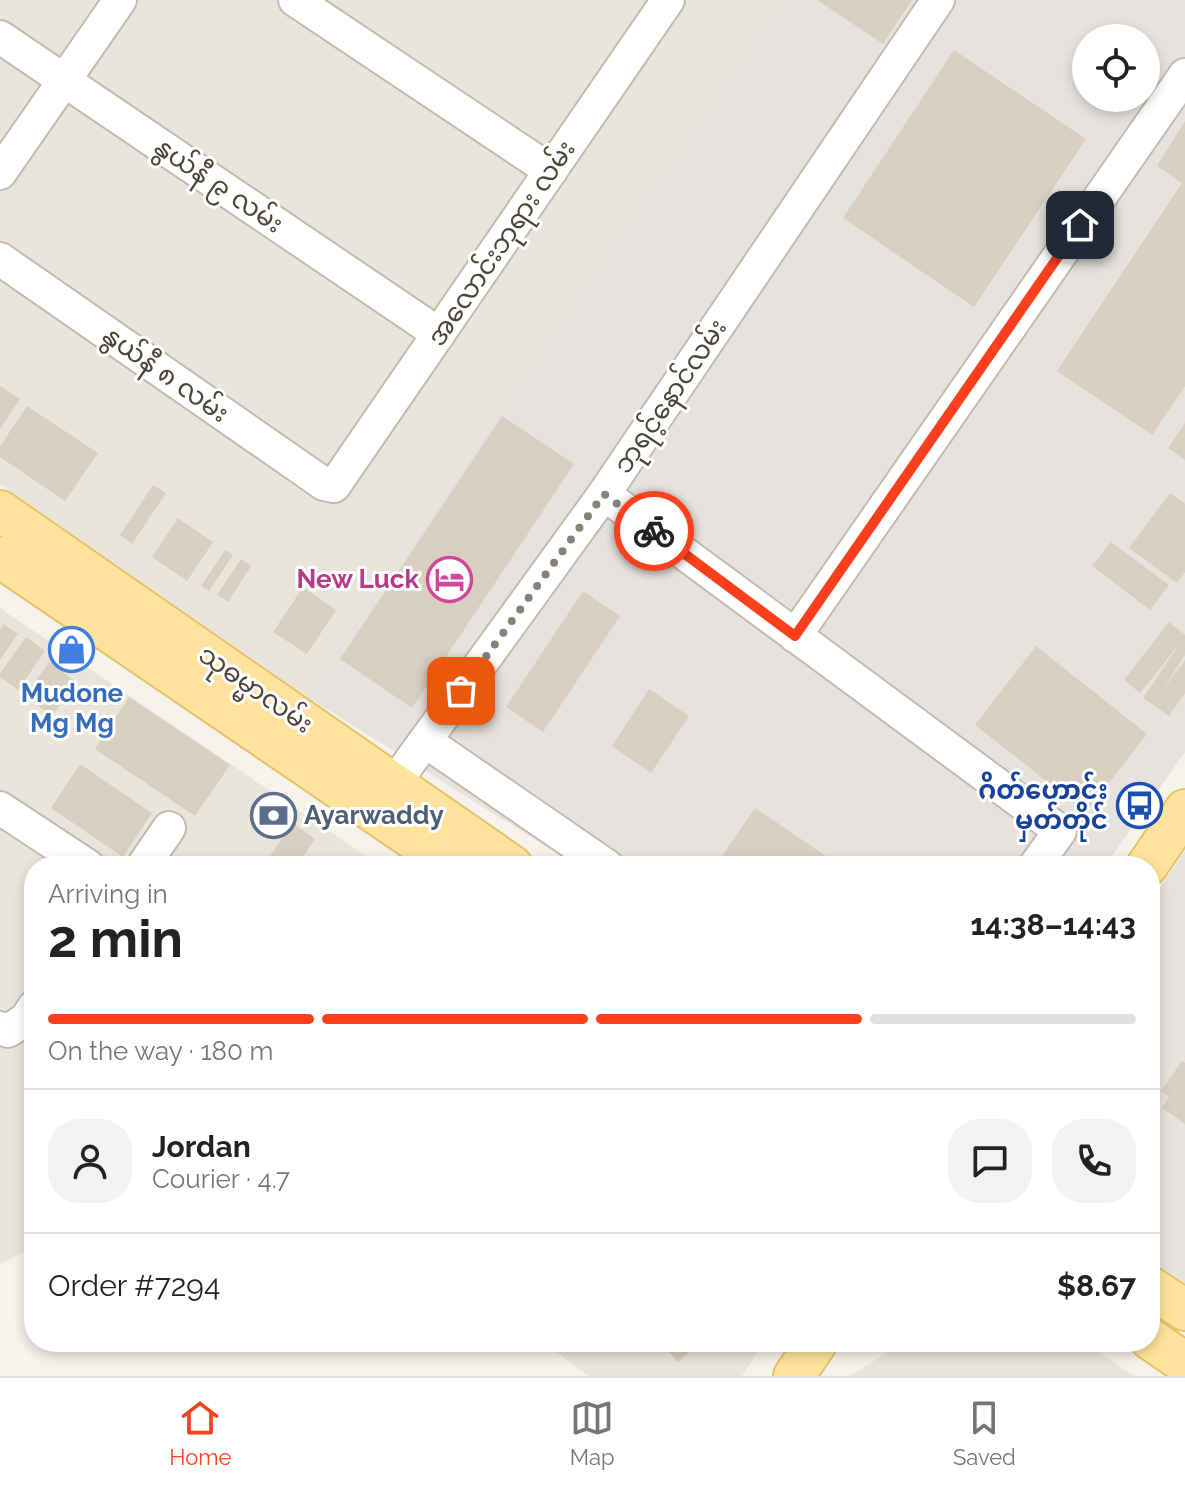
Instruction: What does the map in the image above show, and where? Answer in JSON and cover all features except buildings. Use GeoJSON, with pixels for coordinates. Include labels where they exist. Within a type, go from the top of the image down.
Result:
{"type":"FeatureCollection","features":[{"type":"Feature","properties":{"kind":"main road","name":"သုဓမ္မာလမ်း"},"geometry":{"type":"LineString","coordinates":[[0,511],[497,856]]}},
{"type":"Feature","properties":{"kind":"main road","name":"သုဓမ္မာလမ်း"},"geometry":{"type":"LineString","coordinates":[[0,557],[438,856]]}},
{"type":"Feature","properties":{"kind":"main road"},"geometry":{"type":"LineString","coordinates":[[1154,856],[1185,810]]}},
{"type":"Feature","properties":{"kind":"main road"},"geometry":{"type":"LineString","coordinates":[[1160,1294],[1185,1310]]}},
{"type":"Feature","properties":{"kind":"main road"},"geometry":{"type":"LineString","coordinates":[[1160,1346],[1185,1363]]}},
{"type":"Feature","properties":{"kind":"main road"},"geometry":{"type":"LineString","coordinates":[[794,1376],[810,1352]]}},
{"type":"Feature","properties":{"kind":"street"},"geometry":{"type":"LineString","coordinates":[[0,173],[120,0]]}},
{"type":"Feature","properties":{"kind":"street"},"geometry":{"type":"LineString","coordinates":[[295,0],[551,171]]}},
{"type":"Feature","properties":{"kind":"street","name":"အလောင်းဘုရား လမ်း"},"geometry":{"type":"LineString","coordinates":[[334,486],[668,0]]}},
{"type":"Feature","properties":{"kind":"street","name":"ဘုရင့်နောင်လမ်း"},"geometry":{"type":"LineString","coordinates":[[393,785],[604,494],[938,0]]}},
{"type":"Feature","properties":{"kind":"street","name":"နွယ်နီ ၉ လမ်း"},"geometry":{"type":"LineString","coordinates":[[0,37],[439,334]]}},
{"type":"Feature","properties":{"kind":"street"},"geometry":{"type":"LineString","coordinates":[[795,636],[1185,75]]}},
{"type":"Feature","properties":{"kind":"street","name":"နွယ်နီ ၈ လမ်း"},"geometry":{"type":"LineString","coordinates":[[0,259],[324,484],[334,486]]}},
{"type":"Feature","properties":{"kind":"street"},"geometry":{"type":"LineString","coordinates":[[604,494],[1060,831],[1042,856]]}},
{"type":"Feature","properties":{"kind":"street"},"geometry":{"type":"LineString","coordinates":[[425,741],[592,856]]}},
{"type":"Feature","properties":{"kind":"street"},"geometry":{"type":"LineString","coordinates":[[0,808],[73,856]]}},
{"type":"Feature","properties":{"kind":"street"},"geometry":{"type":"LineString","coordinates":[[150,856],[169,828]]}},
{"type":"Feature","properties":{"kind":"street"},"geometry":{"type":"LineString","coordinates":[[0,1028],[8,1031],[24,1020]]}},
{"type":"Feature","properties":{"kind":"shaded area"},"geometry":{"type":"Polygon","coordinates":[[[0,0],[781,0],[306,696],[0,484],[0,0]]]}},
{"type":"Feature","properties":{"kind":"shaded area"},"geometry":{"type":"Polygon","coordinates":[[[781,0],[1185,0],[1185,752],[1112,856],[561,856],[306,696],[781,0]]]}},
{"type":"Feature","properties":{"kind":"shaded area"},"geometry":{"type":"Polygon","coordinates":[[[0,608],[366,856],[24,856],[24,1252],[0,1264],[0,608]]]}},
{"type":"Feature","properties":{"kind":"shaded area"},"geometry":{"type":"Polygon","coordinates":[[[1185,851],[1185,1292],[1160,1275],[1160,887],[1185,851]]]}},
{"type":"Feature","properties":{"kind":"shaded area"},"geometry":{"type":"Polygon","coordinates":[[[557,1352],[758,1352],[742,1376],[589,1376],[557,1352]]]}},
{"type":"Feature","properties":{"kind":"shaded area"},"geometry":{"type":"Polygon","coordinates":[[[887,1352],[1099,1352],[1134,1376],[850,1376],[887,1352]]]}},
{"type":"Feature","properties":{"kind":"way so far"},"geometry":{"type":"LineString","coordinates":[[461,691],[604,494],[654,531]]}},
{"type":"Feature","properties":{"kind":"place","name":"New Luck"},"geometry":{"type":"Point","coordinates":[450,579]}},
{"type":"Feature","properties":{"kind":"place","name":"Mudone Mg Mg"},"geometry":{"type":"Point","coordinates":[72,650]}},
{"type":"Feature","properties":{"kind":"place","name":"ဂိတ်ဟောင်း မှတ်တိုင်"},"geometry":{"type":"Point","coordinates":[1139,805]}},
{"type":"Feature","properties":{"kind":"place","name":"Ayarwaddy"},"geometry":{"type":"Point","coordinates":[273,815]}},
{"type":"Feature","properties":{"kind":"route"},"geometry":{"type":"LineString","coordinates":[[654,531],[795,636],[1080,225]]}}]}
